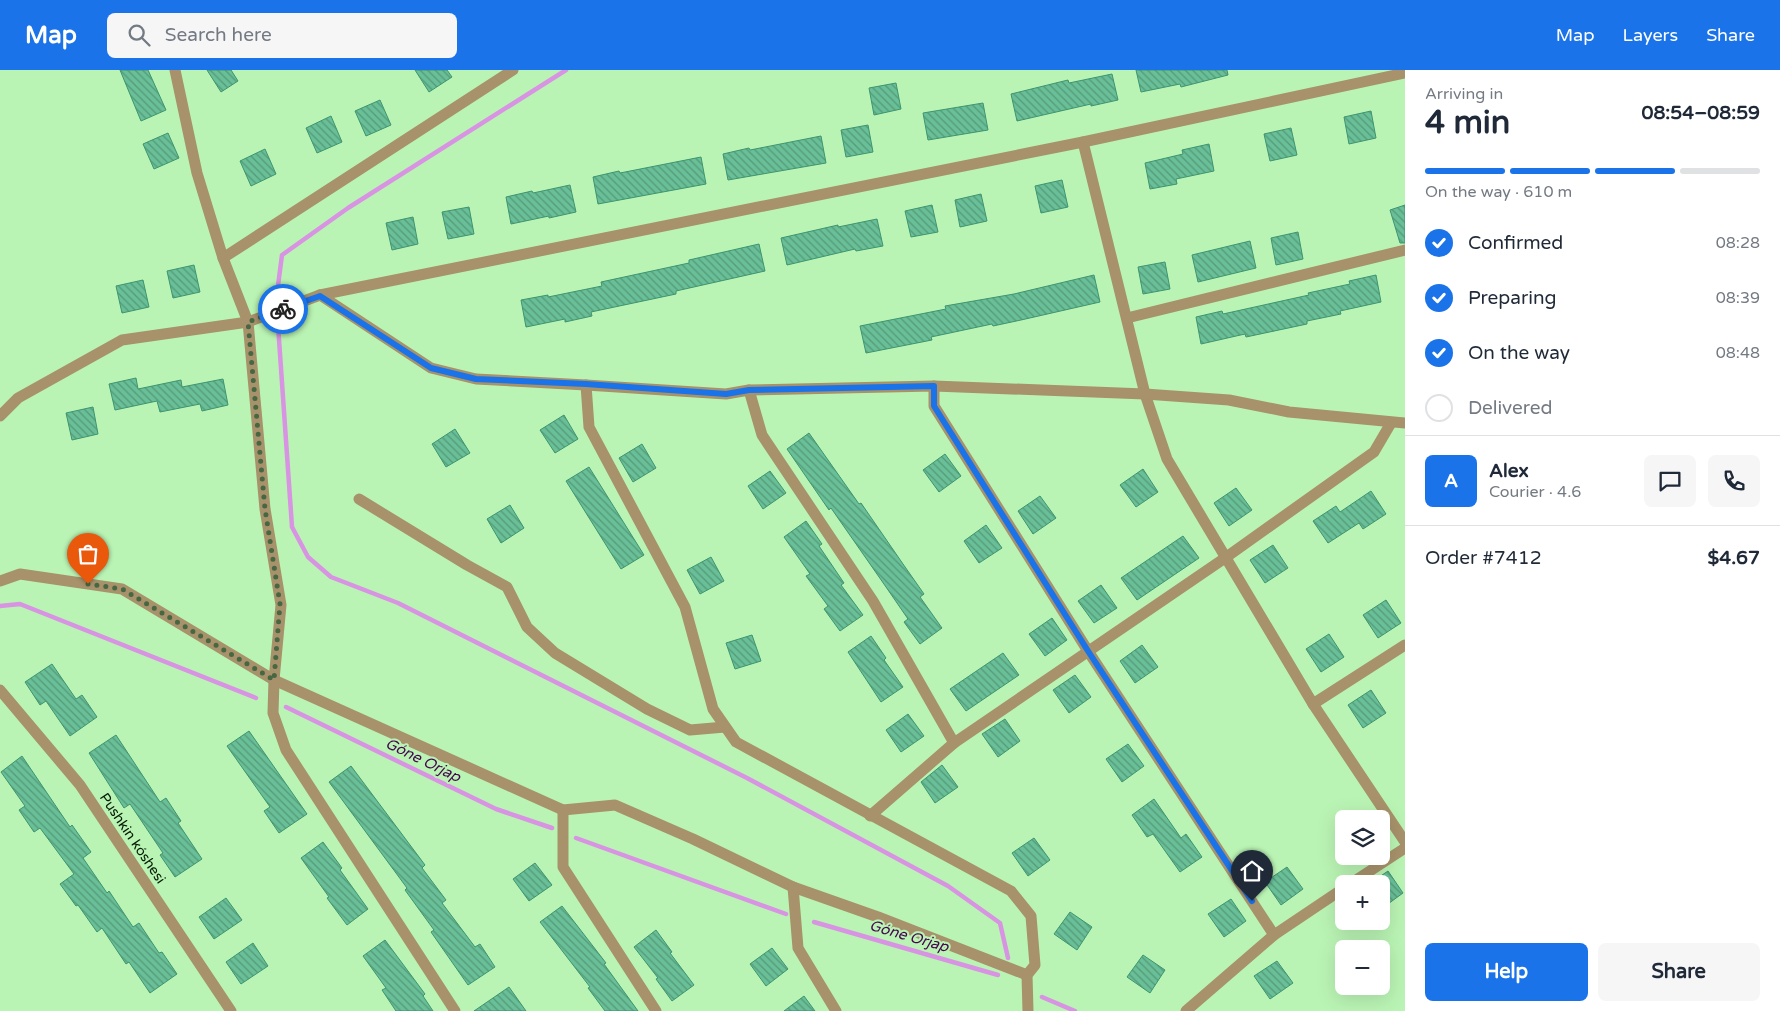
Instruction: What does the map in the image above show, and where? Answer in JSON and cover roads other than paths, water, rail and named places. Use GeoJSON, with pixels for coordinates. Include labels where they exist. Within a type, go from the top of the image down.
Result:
{"type":"FeatureCollection","features":[{"type":"Feature","properties":{"kind":"street"},"geometry":{"type":"LineString","coordinates":[[175,70],[197,173],[223,258],[248,322],[265,509],[280,604],[273,713],[286,750],[455,1011]]}},
{"type":"Feature","properties":{"kind":"street"},"geometry":{"type":"LineString","coordinates":[[223,258],[513,70]]}},
{"type":"Feature","properties":{"kind":"street"},"geometry":{"type":"LineString","coordinates":[[0,416],[18,398],[122,340],[248,322],[320,296],[1083,142],[1405,73]]}},
{"type":"Feature","properties":{"kind":"street"},"geometry":{"type":"LineString","coordinates":[[1083,142],[1145,394],[1167,459],[1313,704],[1405,842]]}},
{"type":"Feature","properties":{"kind":"street"},"geometry":{"type":"LineString","coordinates":[[1127,318],[1405,250]]}},
{"type":"Feature","properties":{"kind":"street"},"geometry":{"type":"LineString","coordinates":[[320,296],[431,368],[476,379],[586,384],[726,394],[749,390],[934,386],[1145,394],[1229,400],[1289,412],[1405,423]]}},
{"type":"Feature","properties":{"kind":"street"},"geometry":{"type":"LineString","coordinates":[[586,384],[589,427],[685,607],[713,709],[725,727],[736,742],[1011,891],[1031,916],[1035,965],[1027,975],[1028,1011]]}},
{"type":"Feature","properties":{"kind":"street"},"geometry":{"type":"LineString","coordinates":[[934,386],[934,406],[1088,651],[1274,935]]}},
{"type":"Feature","properties":{"kind":"street"},"geometry":{"type":"LineString","coordinates":[[749,390],[762,435],[873,601],[954,743]]}},
{"type":"Feature","properties":{"kind":"street"},"geometry":{"type":"LineString","coordinates":[[870,816],[954,743],[1226,558],[1374,452],[1391,423]]}},
{"type":"Feature","properties":{"kind":"street"},"geometry":{"type":"LineString","coordinates":[[359,499],[466,565],[507,587],[527,627],[555,653],[647,709],[690,730],[725,727]]}},
{"type":"Feature","properties":{"kind":"street"},"geometry":{"type":"LineString","coordinates":[[0,581],[20,574],[122,589],[274,680],[563,810],[615,805],[693,839],[793,887],[878,917],[1027,975]]}},
{"type":"Feature","properties":{"kind":"street"},"geometry":{"type":"LineString","coordinates":[[1313,704],[1405,645]]}},
{"type":"Feature","properties":{"kind":"street","name":"Pushkin kóshesi"},"geometry":{"type":"LineString","coordinates":[[0,690],[80,785],[231,1011]]}},
{"type":"Feature","properties":{"kind":"street"},"geometry":{"type":"LineString","coordinates":[[563,810],[563,867],[656,1011]]}},
{"type":"Feature","properties":{"kind":"street"},"geometry":{"type":"LineString","coordinates":[[1364,875],[1405,848]]}},
{"type":"Feature","properties":{"kind":"street"},"geometry":{"type":"LineString","coordinates":[[793,887],[798,948],[836,1011]]}},
{"type":"Feature","properties":{"kind":"street"},"geometry":{"type":"LineString","coordinates":[[1186,1011],[1274,935],[1335,894]]}},
{"type":"Feature","properties":{"kind":"waterway"},"geometry":{"type":"LineString","coordinates":[[276,301],[282,255],[348,208],[566,70]]}},
{"type":"Feature","properties":{"kind":"waterway"},"geometry":{"type":"LineString","coordinates":[[278,325],[292,527],[308,557],[331,577],[398,603],[747,778],[948,886],[1000,923],[1008,958]]}},
{"type":"Feature","properties":{"kind":"waterway","name":"Góne Orjap"},"geometry":{"type":"LineString","coordinates":[[0,606],[20,604],[256,698]]}},
{"type":"Feature","properties":{"kind":"waterway","name":"Góne Orjap"},"geometry":{"type":"LineString","coordinates":[[286,707],[496,809],[552,828]]}},
{"type":"Feature","properties":{"kind":"waterway","name":"Góne Orjap"},"geometry":{"type":"LineString","coordinates":[[576,838],[786,914]]}},
{"type":"Feature","properties":{"kind":"waterway","name":"Góne Orjap"},"geometry":{"type":"LineString","coordinates":[[814,922],[998,975]]}},
{"type":"Feature","properties":{"kind":"waterway","name":"Góne Orjap"},"geometry":{"type":"LineString","coordinates":[[1042,997],[1075,1011]]}}]}
